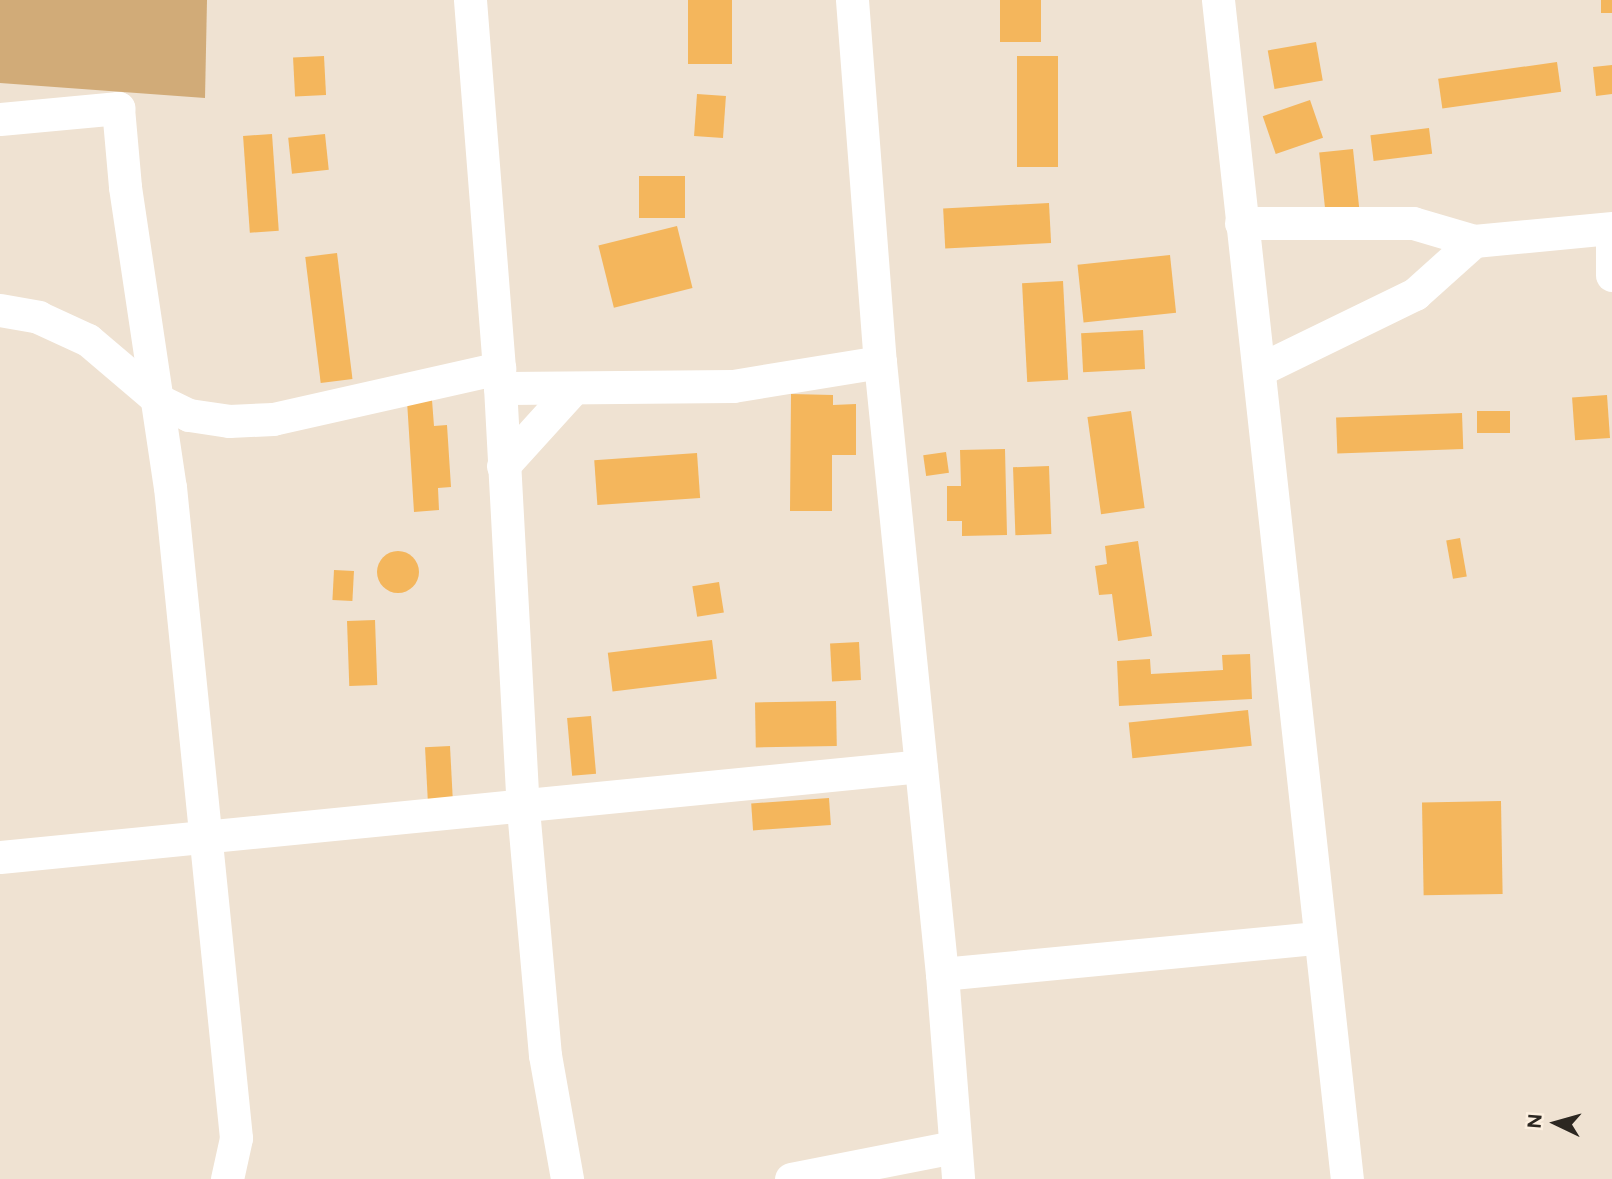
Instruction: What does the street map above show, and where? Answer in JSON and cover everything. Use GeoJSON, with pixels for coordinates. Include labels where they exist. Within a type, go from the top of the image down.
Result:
{"type":"FeatureCollection","features":[{"type":"Feature","properties":{"kind":"street"},"geometry":{"type":"LineString","coordinates":[[470,0],[500,378],[523,809],[545,1055],[567,1179]]}},
{"type":"Feature","properties":{"kind":"street"},"geometry":{"type":"LineString","coordinates":[[791,1179],[956,1163],[942,974],[880,362],[852,0]]}},
{"type":"Feature","properties":{"kind":"street"},"geometry":{"type":"LineString","coordinates":[[1218,0],[1347,1179]]}},
{"type":"Feature","properties":{"kind":"street"},"geometry":{"type":"LineString","coordinates":[[0,119],[118,108],[125,187],[160,401],[236,1138],[227,1179]]}},
{"type":"Feature","properties":{"kind":"street"},"geometry":{"type":"LineString","coordinates":[[1241,223],[1413,223],[1474,241],[1612,228]]}},
{"type":"Feature","properties":{"kind":"street"},"geometry":{"type":"LineString","coordinates":[[1612,234],[1612,275]]}},
{"type":"Feature","properties":{"kind":"street"},"geometry":{"type":"LineString","coordinates":[[1259,370],[1415,294],[1474,241]]}},
{"type":"Feature","properties":{"kind":"street"},"geometry":{"type":"LineString","coordinates":[[0,310],[38,317],[88,340],[160,401],[190,415],[229,421],[272,419],[500,378],[572,390],[733,386],[880,362]]}},
{"type":"Feature","properties":{"kind":"street"},"geometry":{"type":"LineString","coordinates":[[503,466],[572,390]]}},
{"type":"Feature","properties":{"kind":"street"},"geometry":{"type":"LineString","coordinates":[[0,857],[523,809],[921,766]]}},
{"type":"Feature","properties":{"kind":"street"},"geometry":{"type":"LineString","coordinates":[[942,974],[1319,938]]}},
{"type":"Feature","properties":{"kind":"shaded area"},"geometry":{"type":"Polygon","coordinates":[[[0,0],[207,0],[205,98],[0,83],[0,0]]]}},
{"type":"Feature","properties":{"kind":"building"},"geometry":{"type":"Polygon","coordinates":[[[688,0],[732,0],[732,64],[688,64],[688,0]]]}},
{"type":"Feature","properties":{"kind":"building"},"geometry":{"type":"Polygon","coordinates":[[[1000,0],[1041,0],[1041,42],[1000,42],[1000,0]]]}},
{"type":"Feature","properties":{"kind":"building"},"geometry":{"type":"Polygon","coordinates":[[[1601,0],[1612,0],[1612,13],[1601,13],[1601,0]]]}},
{"type":"Feature","properties":{"kind":"building"},"geometry":{"type":"Polygon","coordinates":[[[1316,42],[1323,80],[1275,89],[1268,51],[1316,42]]]}},
{"type":"Feature","properties":{"kind":"building"},"geometry":{"type":"Polygon","coordinates":[[[324,56],[326,95],[295,97],[293,58],[324,56]]]}},
{"type":"Feature","properties":{"kind":"building"},"geometry":{"type":"Polygon","coordinates":[[[1017,56],[1058,56],[1058,167],[1017,167],[1017,56]]]}},
{"type":"Feature","properties":{"kind":"building"},"geometry":{"type":"Polygon","coordinates":[[[1557,62],[1561,92],[1442,108],[1438,79],[1557,62]]]}},
{"type":"Feature","properties":{"kind":"building"},"geometry":{"type":"Polygon","coordinates":[[[1612,65],[1612,94],[1596,96],[1593,67],[1612,65]]]}},
{"type":"Feature","properties":{"kind":"building"},"geometry":{"type":"Polygon","coordinates":[[[697,94],[726,96],[723,138],[694,136],[697,94]]]}},
{"type":"Feature","properties":{"kind":"building"},"geometry":{"type":"Polygon","coordinates":[[[1310,100],[1323,138],[1276,154],[1263,116],[1310,100]]]}},
{"type":"Feature","properties":{"kind":"building"},"geometry":{"type":"Polygon","coordinates":[[[1429,128],[1432,154],[1374,161],[1370,135],[1429,128]]]}},
{"type":"Feature","properties":{"kind":"building"},"geometry":{"type":"Polygon","coordinates":[[[272,134],[279,231],[250,233],[243,136],[272,134]]]}},
{"type":"Feature","properties":{"kind":"building"},"geometry":{"type":"Polygon","coordinates":[[[325,134],[329,170],[292,174],[288,138],[325,134]]]}},
{"type":"Feature","properties":{"kind":"building"},"geometry":{"type":"Polygon","coordinates":[[[1353,149],[1360,216],[1326,219],[1319,153],[1353,149]]]}},
{"type":"Feature","properties":{"kind":"building"},"geometry":{"type":"Polygon","coordinates":[[[639,176],[685,176],[685,218],[639,218],[639,176]]]}},
{"type":"Feature","properties":{"kind":"building"},"geometry":{"type":"Polygon","coordinates":[[[1049,203],[1051,243],[945,248],[943,209],[1049,203]]]}},
{"type":"Feature","properties":{"kind":"building"},"geometry":{"type":"Polygon","coordinates":[[[677,226],[692,288],[614,308],[598,246],[677,226]]]}},
{"type":"Feature","properties":{"kind":"building"},"geometry":{"type":"Polygon","coordinates":[[[337,253],[352,379],[321,383],[305,257],[337,253]]]}},
{"type":"Feature","properties":{"kind":"building"},"geometry":{"type":"Polygon","coordinates":[[[1170,255],[1176,313],[1084,322],[1078,265],[1170,255]]]}},
{"type":"Feature","properties":{"kind":"building"},"geometry":{"type":"Polygon","coordinates":[[[1063,281],[1068,380],[1027,382],[1022,283],[1063,281]]]}},
{"type":"Feature","properties":{"kind":"building"},"geometry":{"type":"Polygon","coordinates":[[[1143,330],[1145,369],[1083,372],[1081,333],[1143,330]]]}},
{"type":"Feature","properties":{"kind":"building"},"geometry":{"type":"Polygon","coordinates":[[[791,394],[833,395],[833,405],[856,404],[856,455],[832,455],[832,511],[790,511],[791,394]]]}},
{"type":"Feature","properties":{"kind":"building"},"geometry":{"type":"Polygon","coordinates":[[[1607,395],[1610,438],[1575,440],[1572,397],[1607,395]]]}},
{"type":"Feature","properties":{"kind":"building"},"geometry":{"type":"Polygon","coordinates":[[[432,400],[434,426],[447,425],[451,487],[438,488],[439,510],[414,512],[407,401],[432,400]]]}},
{"type":"Feature","properties":{"kind":"building"},"geometry":{"type":"Polygon","coordinates":[[[1131,411],[1145,508],[1101,514],[1087,417],[1131,411]]]}},
{"type":"Feature","properties":{"kind":"building"},"geometry":{"type":"Polygon","coordinates":[[[1477,411],[1510,411],[1510,433],[1477,433],[1477,411]]]}},
{"type":"Feature","properties":{"kind":"building"},"geometry":{"type":"Polygon","coordinates":[[[1462,413],[1463,449],[1337,453],[1336,417],[1462,413]]]}},
{"type":"Feature","properties":{"kind":"building"},"geometry":{"type":"Polygon","coordinates":[[[1005,449],[1007,535],[962,536],[962,521],[947,521],[947,486],[961,486],[960,450],[1005,449]]]}},
{"type":"Feature","properties":{"kind":"building"},"geometry":{"type":"Polygon","coordinates":[[[946,452],[949,473],[926,476],[923,455],[946,452]]]}},
{"type":"Feature","properties":{"kind":"building"},"geometry":{"type":"Polygon","coordinates":[[[697,453],[700,498],[597,505],[594,460],[697,453]]]}},
{"type":"Feature","properties":{"kind":"building"},"geometry":{"type":"Polygon","coordinates":[[[1049,466],[1051,534],[1015,535],[1013,467],[1049,466]]]}},
{"type":"Feature","properties":{"kind":"building"},"geometry":{"type":"Polygon","coordinates":[[[1460,538],[1467,576],[1453,579],[1446,540],[1460,538]]]}},
{"type":"Feature","properties":{"kind":"building"},"geometry":{"type":"Polygon","coordinates":[[[1138,541],[1152,636],[1118,641],[1112,594],[1099,595],[1095,566],[1107,564],[1105,546],[1138,541]]]}},
{"type":"Feature","properties":{"kind":"building"},"geometry":{"type":"Polygon","coordinates":[[[398,551],[413,557],[419,572],[413,587],[398,593],[383,587],[377,572],[383,557],[398,551]]]}},
{"type":"Feature","properties":{"kind":"building"},"geometry":{"type":"Polygon","coordinates":[[[334,570],[354,571],[352,601],[332,600],[334,570]]]}},
{"type":"Feature","properties":{"kind":"building"},"geometry":{"type":"Polygon","coordinates":[[[719,582],[724,613],[697,617],[692,586],[719,582]]]}},
{"type":"Feature","properties":{"kind":"building"},"geometry":{"type":"Polygon","coordinates":[[[375,620],[377,685],[349,686],[347,621],[375,620]]]}},
{"type":"Feature","properties":{"kind":"building"},"geometry":{"type":"Polygon","coordinates":[[[712,640],[717,679],[613,692],[608,653],[712,640]]]}},
{"type":"Feature","properties":{"kind":"building"},"geometry":{"type":"Polygon","coordinates":[[[859,642],[861,680],[832,681],[830,644],[859,642]]]}},
{"type":"Feature","properties":{"kind":"building"},"geometry":{"type":"Polygon","coordinates":[[[1250,654],[1252,699],[1119,706],[1117,661],[1150,659],[1151,674],[1223,670],[1222,655],[1250,654]]]}},
{"type":"Feature","properties":{"kind":"building"},"geometry":{"type":"Polygon","coordinates":[[[836,701],[837,746],[756,747],[755,702],[836,701]]]}},
{"type":"Feature","properties":{"kind":"building"},"geometry":{"type":"Polygon","coordinates":[[[1248,710],[1252,746],[1132,758],[1129,723],[1248,710]]]}},
{"type":"Feature","properties":{"kind":"building"},"geometry":{"type":"Polygon","coordinates":[[[591,716],[596,774],[572,776],[567,718],[591,716]]]}},
{"type":"Feature","properties":{"kind":"building"},"geometry":{"type":"Polygon","coordinates":[[[450,746],[453,798],[428,799],[425,747],[450,746]]]}},
{"type":"Feature","properties":{"kind":"building"},"geometry":{"type":"Polygon","coordinates":[[[829,798],[831,825],[753,830],[751,803],[829,798]]]}},
{"type":"Feature","properties":{"kind":"building"},"geometry":{"type":"Polygon","coordinates":[[[1501,801],[1503,894],[1424,895],[1422,802],[1501,801]]]}}]}
